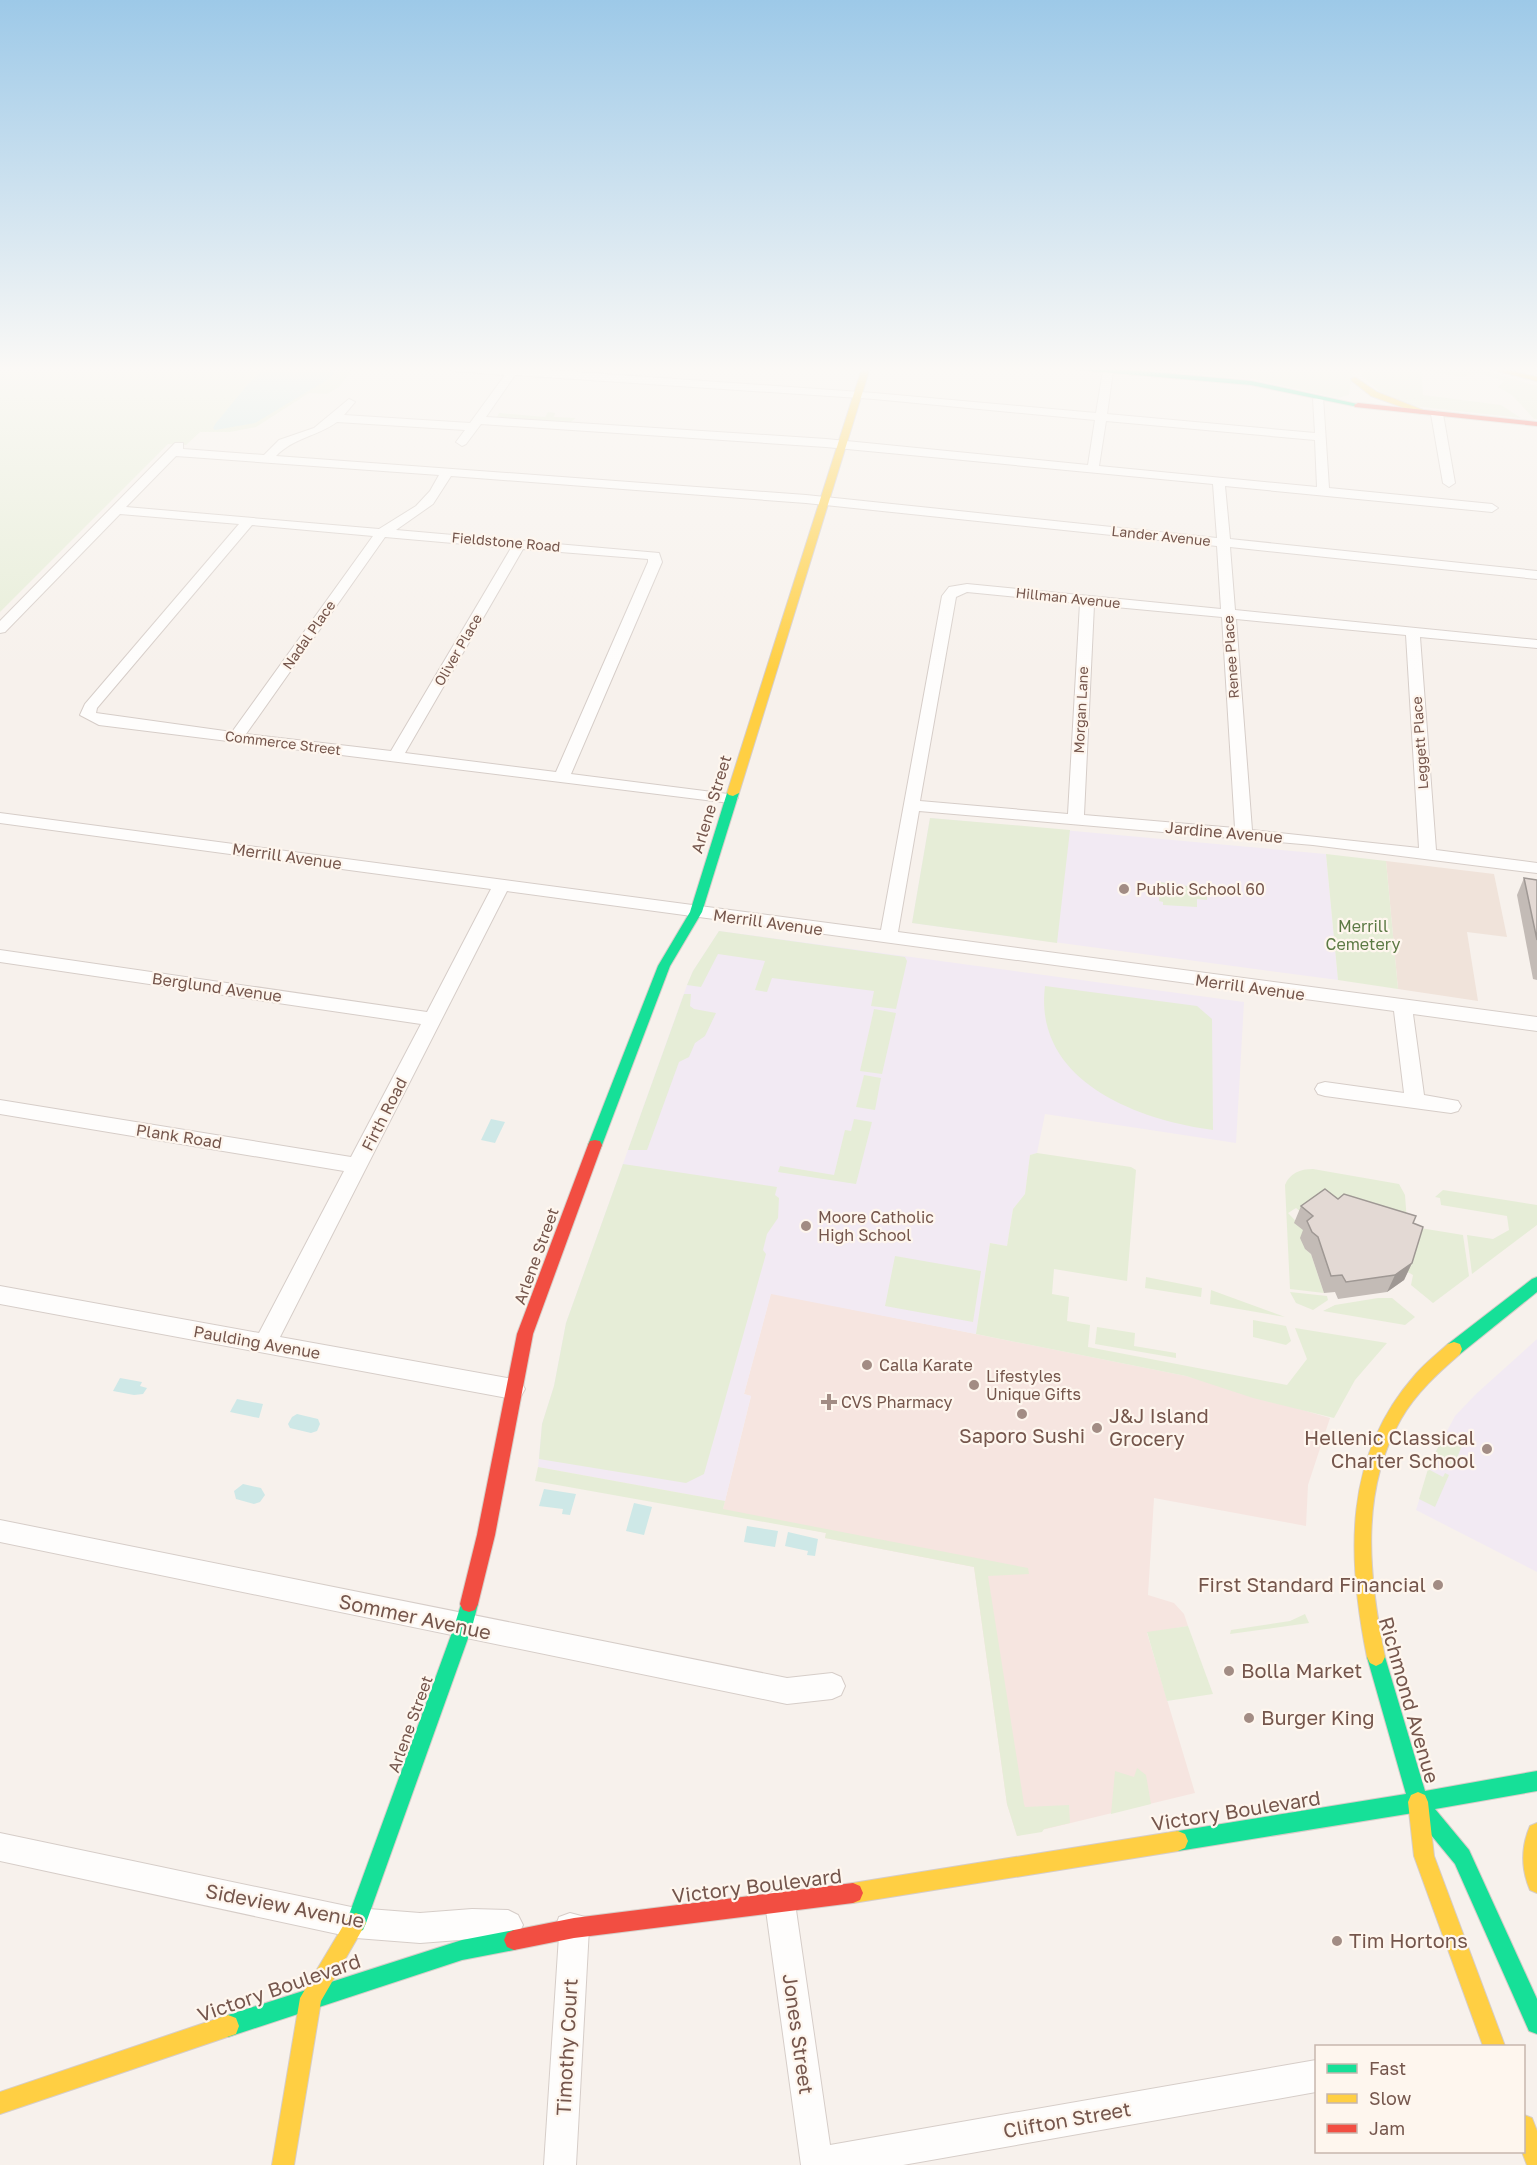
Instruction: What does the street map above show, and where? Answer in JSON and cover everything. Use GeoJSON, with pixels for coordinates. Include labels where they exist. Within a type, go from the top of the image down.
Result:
{"type":"FeatureCollection","features":[{"type":"Feature","properties":{"kind":"main road","name":"Arlene Street"},"geometry":{"type":"LineString","coordinates":[[283,2165],[311,1998],[356,1923],[463,1627],[486,1535],[525,1334],[626,1061],[664,966],[696,912],[833,469]]}},
{"type":"Feature","properties":{"kind":"main road","name":"Richmond Avenue"},"geometry":{"type":"LineString","coordinates":[[1494,2045],[1425,1856],[1418,1802],[1377,1670],[1365,1620],[1359,1563],[1364,1496],[1373,1460],[1387,1427],[1405,1396],[1427,1370],[1537,1283]]}},
{"type":"Feature","properties":{"kind":"main road","name":"Victory Boulevard"},"geometry":{"type":"LineString","coordinates":[[0,2103],[311,1998],[462,1950],[574,1928],[780,1903],[1537,1781]]}},
{"type":"Feature","properties":{"kind":"main road","name":"Richmond Avenue"},"geometry":{"type":"LineString","coordinates":[[1418,1802],[1462,1857],[1537,2023]]}},
{"type":"Feature","properties":{"kind":"main road"},"geometry":{"type":"LineString","coordinates":[[1537,1833],[1532,1849],[1537,1883]]}},
{"type":"Feature","properties":{"kind":"main road"},"geometry":{"type":"LineString","coordinates":[[1525,2129],[1537,2162]]}},
{"type":"Feature","properties":{"kind":"street","name":"Lander Avenue"},"geometry":{"type":"LineString","coordinates":[[118,510],[158,469]]}},
{"type":"Feature","properties":{"kind":"street","name":"Lander Avenue"},"geometry":{"type":"LineString","coordinates":[[395,469],[823,501],[1537,575]]}},
{"type":"Feature","properties":{"kind":"street"},"geometry":{"type":"LineString","coordinates":[[1093,469],[1492,508]]}},
{"type":"Feature","properties":{"kind":"street"},"geometry":{"type":"LineString","coordinates":[[1321,469],[1323,491]]}},
{"type":"Feature","properties":{"kind":"street"},"geometry":{"type":"LineString","coordinates":[[1445,469],[1449,483]]}},
{"type":"Feature","properties":{"kind":"street"},"geometry":{"type":"LineString","coordinates":[[382,532],[422,508],[436,493],[446,473]]}},
{"type":"Feature","properties":{"kind":"street","name":"Renee Place"},"geometry":{"type":"LineString","coordinates":[[1219,481],[1244,833]]}},
{"type":"Feature","properties":{"kind":"street"},"geometry":{"type":"LineString","coordinates":[[0,629],[118,510]]}},
{"type":"Feature","properties":{"kind":"street","name":"Fieldstone Road"},"geometry":{"type":"LineString","coordinates":[[118,510],[644,553],[656,559],[561,777]]}},
{"type":"Feature","properties":{"kind":"street","name":"Commerce Street"},"geometry":{"type":"LineString","coordinates":[[249,521],[88,711],[88,715],[99,720],[730,798]]}},
{"type":"Feature","properties":{"kind":"street","name":"Nadal Place"},"geometry":{"type":"LineString","coordinates":[[236,737],[382,532]]}},
{"type":"Feature","properties":{"kind":"street","name":"Oliver Place"},"geometry":{"type":"LineString","coordinates":[[395,757],[520,543]]}},
{"type":"Feature","properties":{"kind":"street","name":"Hillman Avenue"},"geometry":{"type":"LineString","coordinates":[[888,938],[950,592],[967,588],[1537,644]]}},
{"type":"Feature","properties":{"kind":"street","name":"Morgan Lane"},"geometry":{"type":"LineString","coordinates":[[1076,819],[1087,600]]}},
{"type":"Feature","properties":{"kind":"street","name":"Leggett Place"},"geometry":{"type":"LineString","coordinates":[[1413,632],[1428,855]]}},
{"type":"Feature","properties":{"kind":"street","name":"Jardine Avenue"},"geometry":{"type":"LineString","coordinates":[[911,805],[1244,833],[1537,868]]}},
{"type":"Feature","properties":{"kind":"street","name":"Merrill Avenue"},"geometry":{"type":"LineString","coordinates":[[0,818],[1537,1024]]}},
{"type":"Feature","properties":{"kind":"street","name":"Firth Road"},"geometry":{"type":"LineString","coordinates":[[265,1344],[502,885]]}},
{"type":"Feature","properties":{"kind":"street","name":"Berglund Avenue"},"geometry":{"type":"LineString","coordinates":[[0,956],[434,1019]]}},
{"type":"Feature","properties":{"kind":"street"},"geometry":{"type":"LineString","coordinates":[[1403,1007],[1415,1101]]}},
{"type":"Feature","properties":{"kind":"street"},"geometry":{"type":"LineString","coordinates":[[1325,1089],[1451,1106]]}},
{"type":"Feature","properties":{"kind":"street","name":"Plank Road"},"geometry":{"type":"LineString","coordinates":[[0,1107],[357,1166]]}},
{"type":"Feature","properties":{"kind":"street","name":"Paulding Avenue"},"geometry":{"type":"LineString","coordinates":[[0,1295],[513,1389]]}},
{"type":"Feature","properties":{"kind":"street","name":"Sommer Avenue"},"geometry":{"type":"LineString","coordinates":[[0,1531],[463,1627],[787,1691],[832,1686]]}},
{"type":"Feature","properties":{"kind":"street","name":"Sideview Avenue"},"geometry":{"type":"LineString","coordinates":[[0,1846],[356,1923],[420,1928],[472,1924],[574,1928]]}},
{"type":"Feature","properties":{"kind":"street","name":"Jones Street"},"geometry":{"type":"LineString","coordinates":[[780,1903],[817,2165]]}},
{"type":"Feature","properties":{"kind":"street","name":"Timothy Court"},"geometry":{"type":"LineString","coordinates":[[560,2165],[574,1928]]}},
{"type":"Feature","properties":{"kind":"street","name":"Clifton Street"},"geometry":{"type":"LineString","coordinates":[[817,2165],[1315,2076]]}},
{"type":"Feature","properties":{"kind":"shaded area","name":"Public School 60"},"geometry":{"type":"Polygon","coordinates":[[[930,818],[1326,854],[1338,980],[912,923],[930,818]]]}},
{"type":"Feature","properties":{"kind":"shaded area"},"geometry":{"type":"Polygon","coordinates":[[[1386,861],[1494,874],[1507,937],[1467,932],[1478,1001],[1398,989],[1386,861]]]}},
{"type":"Feature","properties":{"kind":"shaded area","name":"Moore Catholic High School"},"geometry":{"type":"Polygon","coordinates":[[[719,931],[1244,1002],[1236,1143],[1045,1114],[1037,1153],[1030,1155],[1025,1194],[1013,1209],[1007,1246],[990,1243],[976,1334],[771,1294],[744,1394],[751,1396],[725,1501],[538,1467],[542,1424],[554,1386],[566,1323],[687,985],[693,971],[719,931]]]}},
{"type":"Feature","properties":{"kind":"shaded area"},"geometry":{"type":"Polygon","coordinates":[[[771,1293],[1186,1376],[1330,1418],[1308,1485],[1306,1526],[1154,1498],[1148,1595],[1174,1603],[1184,1614],[1188,1626],[1147,1633],[1195,1793],[1017,1836],[1007,1804],[974,1567],[825,1538],[826,1533],[722,1513],[751,1396],[744,1394],[771,1293]]]}},
{"type":"Feature","properties":{"kind":"shaded area","name":"Hellenic Classical Charter School"},"geometry":{"type":"Polygon","coordinates":[[[1537,1339],[1537,1572],[1416,1510],[1432,1459],[1455,1416],[1537,1339]]]}},
{"type":"Feature","properties":{"kind":"green space"},"geometry":{"type":"Polygon","coordinates":[[[0,469],[143,469],[0,612],[0,469]]]}},
{"type":"Feature","properties":{"kind":"green space"},"geometry":{"type":"Polygon","coordinates":[[[930,818],[1070,830],[1057,943],[912,923],[930,818]]]}},
{"type":"Feature","properties":{"kind":"green space","name":"Merrill Cemetery"},"geometry":{"type":"Polygon","coordinates":[[[1326,854],[1386,861],[1398,989],[1338,980],[1326,854]]]}},
{"type":"Feature","properties":{"kind":"green space"},"geometry":{"type":"Polygon","coordinates":[[[1160,882],[1207,889],[1207,900],[1197,899],[1197,907],[1163,905],[1163,902],[1159,901],[1160,882]]]}},
{"type":"Feature","properties":{"kind":"green space"},"geometry":{"type":"Polygon","coordinates":[[[719,931],[905,957],[907,961],[896,1009],[871,1006],[874,991],[772,978],[767,992],[755,990],[765,961],[718,954],[701,987],[687,985],[693,971],[719,931]]]}},
{"type":"Feature","properties":{"kind":"green space"},"geometry":{"type":"Polygon","coordinates":[[[1045,986],[1197,1006],[1212,1019],[1213,1130],[1153,1117],[1123,1105],[1096,1090],[1073,1071],[1056,1047],[1046,1019],[1045,986]]]}},
{"type":"Feature","properties":{"kind":"green space"},"geometry":{"type":"Polygon","coordinates":[[[684,994],[691,994],[690,1006],[694,1009],[716,1013],[705,1036],[695,1043],[689,1057],[679,1062],[647,1150],[628,1150],[684,994]]]}},
{"type":"Feature","properties":{"kind":"green space"},"geometry":{"type":"Polygon","coordinates":[[[874,1009],[896,1013],[882,1074],[860,1071],[874,1009]]]}},
{"type":"Feature","properties":{"kind":"green space"},"geometry":{"type":"Polygon","coordinates":[[[864,1075],[881,1078],[875,1110],[856,1107],[864,1075]]]}},
{"type":"Feature","properties":{"kind":"green space"},"geometry":{"type":"Polygon","coordinates":[[[854,1119],[872,1122],[856,1184],[778,1172],[780,1166],[834,1175],[845,1130],[851,1131],[854,1119]]]}},
{"type":"Feature","properties":{"kind":"green space"},"geometry":{"type":"Polygon","coordinates":[[[1037,1153],[1131,1167],[1136,1170],[1127,1281],[1054,1269],[1052,1294],[1069,1297],[1067,1321],[1090,1325],[1088,1347],[1287,1385],[1307,1359],[1295,1328],[1387,1343],[1355,1380],[1334,1418],[1253,1398],[1186,1376],[976,1334],[990,1243],[1007,1246],[1013,1209],[1025,1194],[1030,1155],[1037,1153]]]}},
{"type":"Feature","properties":{"kind":"green space"},"geometry":{"type":"Polygon","coordinates":[[[623,1164],[777,1187],[775,1195],[779,1198],[778,1218],[767,1234],[763,1250],[766,1254],[704,1474],[686,1483],[539,1459],[542,1424],[554,1386],[566,1323],[623,1164]]]}},
{"type":"Feature","properties":{"kind":"green space"},"geometry":{"type":"Polygon","coordinates":[[[1313,1169],[1399,1184],[1405,1195],[1407,1222],[1305,1215],[1296,1208],[1288,1213],[1307,1233],[1305,1249],[1311,1254],[1324,1293],[1290,1289],[1285,1185],[1296,1172],[1313,1169]]]}},
{"type":"Feature","properties":{"kind":"green space"},"geometry":{"type":"Polygon","coordinates":[[[1443,1190],[1537,1205],[1537,1225],[1472,1274],[1467,1235],[1493,1239],[1509,1230],[1507,1216],[1441,1205],[1440,1198],[1435,1197],[1443,1190]]]}},
{"type":"Feature","properties":{"kind":"green space"},"geometry":{"type":"Polygon","coordinates":[[[1414,1227],[1463,1235],[1469,1276],[1433,1303],[1411,1285],[1413,1275],[1406,1271],[1414,1227]]]}},
{"type":"Feature","properties":{"kind":"green space"},"geometry":{"type":"Polygon","coordinates":[[[895,1256],[981,1271],[973,1322],[885,1306],[895,1256]]]}},
{"type":"Feature","properties":{"kind":"green space"},"geometry":{"type":"Polygon","coordinates":[[[1146,1277],[1202,1288],[1201,1297],[1145,1288],[1146,1277]]]}},
{"type":"Feature","properties":{"kind":"green space"},"geometry":{"type":"Polygon","coordinates":[[[1211,1290],[1285,1317],[1210,1304],[1211,1290]]]}},
{"type":"Feature","properties":{"kind":"green space"},"geometry":{"type":"Polygon","coordinates":[[[1290,1292],[1327,1296],[1328,1300],[1313,1310],[1296,1303],[1290,1292]]]}},
{"type":"Feature","properties":{"kind":"green space"},"geometry":{"type":"Polygon","coordinates":[[[1392,1298],[1415,1317],[1405,1325],[1323,1311],[1335,1305],[1392,1298]]]}},
{"type":"Feature","properties":{"kind":"green space"},"geometry":{"type":"Polygon","coordinates":[[[1253,1320],[1286,1326],[1291,1341],[1286,1345],[1253,1337],[1253,1320]]]}},
{"type":"Feature","properties":{"kind":"green space"},"geometry":{"type":"Polygon","coordinates":[[[1097,1327],[1135,1333],[1134,1346],[1176,1353],[1176,1358],[1095,1344],[1097,1327]]]}},
{"type":"Feature","properties":{"kind":"green space"},"geometry":{"type":"Polygon","coordinates":[[[1445,1434],[1463,1443],[1453,1468],[1448,1466],[1449,1463],[1434,1455],[1445,1434]]]}},
{"type":"Feature","properties":{"kind":"green space"},"geometry":{"type":"Polygon","coordinates":[[[538,1467],[725,1501],[723,1509],[1028,1568],[1029,1574],[988,1576],[1024,1804],[1025,1807],[1069,1805],[1070,1823],[1044,1829],[1042,1832],[1017,1836],[1007,1804],[974,1567],[825,1538],[826,1533],[535,1481],[538,1467]]]}},
{"type":"Feature","properties":{"kind":"green space"},"geometry":{"type":"Polygon","coordinates":[[[1428,1469],[1443,1477],[1445,1473],[1449,1475],[1435,1507],[1419,1499],[1428,1469]]]}},
{"type":"Feature","properties":{"kind":"green space"},"geometry":{"type":"Polygon","coordinates":[[[1305,1614],[1309,1623],[1230,1634],[1231,1630],[1290,1621],[1305,1614]]]}},
{"type":"Feature","properties":{"kind":"green space"},"geometry":{"type":"Polygon","coordinates":[[[1188,1626],[1213,1694],[1167,1701],[1147,1632],[1188,1626]]]}},
{"type":"Feature","properties":{"kind":"green space"},"geometry":{"type":"Polygon","coordinates":[[[1137,1768],[1146,1775],[1151,1804],[1111,1814],[1115,1771],[1134,1777],[1137,1768]]]}},
{"type":"Feature","properties":{"kind":"water"},"geometry":{"type":"Polygon","coordinates":[[[491,1119],[505,1122],[495,1143],[481,1140],[491,1119]]]}},
{"type":"Feature","properties":{"kind":"water"},"geometry":{"type":"Polygon","coordinates":[[[120,1378],[142,1382],[140,1386],[147,1388],[143,1394],[134,1395],[113,1391],[120,1378]]]}},
{"type":"Feature","properties":{"kind":"water"},"geometry":{"type":"Polygon","coordinates":[[[237,1399],[263,1404],[259,1418],[230,1412],[237,1399]]]}},
{"type":"Feature","properties":{"kind":"water"},"geometry":{"type":"Polygon","coordinates":[[[297,1414],[318,1419],[320,1424],[317,1431],[311,1433],[290,1428],[288,1424],[297,1414]]]}},
{"type":"Feature","properties":{"kind":"water"},"geometry":{"type":"Polygon","coordinates":[[[243,1484],[261,1488],[265,1495],[260,1502],[254,1504],[236,1499],[234,1491],[243,1484]]]}},
{"type":"Feature","properties":{"kind":"water"},"geometry":{"type":"Polygon","coordinates":[[[544,1489],[576,1494],[570,1515],[562,1514],[563,1509],[539,1506],[544,1489]]]}},
{"type":"Feature","properties":{"kind":"water"},"geometry":{"type":"Polygon","coordinates":[[[634,1503],[652,1507],[644,1535],[626,1531],[634,1503]]]}},
{"type":"Feature","properties":{"kind":"water"},"geometry":{"type":"Polygon","coordinates":[[[747,1526],[778,1531],[775,1547],[744,1542],[747,1526]]]}},
{"type":"Feature","properties":{"kind":"water"},"geometry":{"type":"Polygon","coordinates":[[[788,1532],[818,1539],[815,1556],[807,1555],[808,1551],[785,1546],[788,1532]]]}},
{"type":"Feature","properties":{"kind":"building"},"geometry":{"type":"Polygon","coordinates":[[[1524,878],[1537,880],[1537,940],[1524,878]]]}},
{"type":"Feature","properties":{"kind":"building"},"geometry":{"type":"Polygon","coordinates":[[[1325,1189],[1338,1199],[1344,1194],[1416,1216],[1413,1223],[1423,1227],[1412,1263],[1395,1275],[1346,1282],[1342,1275],[1331,1276],[1318,1237],[1312,1232],[1307,1221],[1313,1216],[1301,1206],[1325,1189]]]}},
{"type":"Feature","properties":{"kind":"traffic: fast"},"geometry":{"type":"LineString","coordinates":[[595,1145],[664,966],[696,912],[733,793]]}},
{"type":"Feature","properties":{"kind":"traffic: fast"},"geometry":{"type":"LineString","coordinates":[[1454,1349],[1537,1283]]}},
{"type":"Feature","properties":{"kind":"traffic: fast"},"geometry":{"type":"LineString","coordinates":[[356,1923],[463,1627],[469,1604]]}},
{"type":"Feature","properties":{"kind":"traffic: fast"},"geometry":{"type":"LineString","coordinates":[[1178,1841],[1418,1802],[1376,1657]]}},
{"type":"Feature","properties":{"kind":"traffic: fast"},"geometry":{"type":"LineString","coordinates":[[1418,1802],[1537,1781]]}},
{"type":"Feature","properties":{"kind":"traffic: fast"},"geometry":{"type":"LineString","coordinates":[[1418,1803],[1462,1857],[1537,2023]]}},
{"type":"Feature","properties":{"kind":"traffic: fast"},"geometry":{"type":"LineString","coordinates":[[228,2026],[462,1950],[514,1940]]}},
{"type":"Feature","properties":{"kind":"traffic: slow"},"geometry":{"type":"LineString","coordinates":[[733,793],[834,469]]}},
{"type":"Feature","properties":{"kind":"traffic: slow"},"geometry":{"type":"LineString","coordinates":[[1376,1657],[1367,1614],[1362,1572],[1362,1530],[1367,1489],[1378,1450],[1396,1413],[1421,1379],[1454,1349]]}},
{"type":"Feature","properties":{"kind":"traffic: slow"},"geometry":{"type":"LineString","coordinates":[[1418,1802],[1424,1856],[1494,2045]]}},
{"type":"Feature","properties":{"kind":"traffic: slow"},"geometry":{"type":"LineString","coordinates":[[1537,1833],[1532,1849],[1537,1883]]}},
{"type":"Feature","properties":{"kind":"traffic: slow"},"geometry":{"type":"LineString","coordinates":[[853,1893],[1178,1841]]}},
{"type":"Feature","properties":{"kind":"traffic: slow"},"geometry":{"type":"LineString","coordinates":[[283,2165],[311,1998],[356,1923]]}},
{"type":"Feature","properties":{"kind":"traffic: slow"},"geometry":{"type":"LineString","coordinates":[[0,2103],[228,2026]]}},
{"type":"Feature","properties":{"kind":"traffic: slow"},"geometry":{"type":"LineString","coordinates":[[1525,2129],[1537,2162]]}},
{"type":"Feature","properties":{"kind":"traffic: jam"},"geometry":{"type":"LineString","coordinates":[[469,1604],[486,1535],[525,1334],[595,1145]]}},
{"type":"Feature","properties":{"kind":"traffic: jam"},"geometry":{"type":"LineString","coordinates":[[514,1940],[574,1928],[853,1893]]}},
{"type":"Feature","properties":{"kind":"place","name":"Public School 60"},"geometry":{"type":"Point","coordinates":[1124,889]}},
{"type":"Feature","properties":{"kind":"place","name":"Moore Catholic High School"},"geometry":{"type":"Point","coordinates":[806,1226]}},
{"type":"Feature","properties":{"kind":"place","name":"Calla Karate"},"geometry":{"type":"Point","coordinates":[867,1365]}},
{"type":"Feature","properties":{"kind":"place","name":"Lifestyles Unique Gifts"},"geometry":{"type":"Point","coordinates":[974,1385]}},
{"type":"Feature","properties":{"kind":"place","name":"CVS Pharmacy"},"geometry":{"type":"Point","coordinates":[829,1402]}},
{"type":"Feature","properties":{"kind":"place","name":"Saporo Sushi"},"geometry":{"type":"Point","coordinates":[1022,1414]}},
{"type":"Feature","properties":{"kind":"place","name":"J&J Island Grocery"},"geometry":{"type":"Point","coordinates":[1097,1428]}},
{"type":"Feature","properties":{"kind":"place","name":"Hellenic Classical Charter School"},"geometry":{"type":"Point","coordinates":[1487,1449]}},
{"type":"Feature","properties":{"kind":"place","name":"First Standard Financial"},"geometry":{"type":"Point","coordinates":[1438,1585]}},
{"type":"Feature","properties":{"kind":"place","name":"Bolla Market"},"geometry":{"type":"Point","coordinates":[1229,1671]}},
{"type":"Feature","properties":{"kind":"place","name":"Burger King"},"geometry":{"type":"Point","coordinates":[1249,1718]}},
{"type":"Feature","properties":{"kind":"place","name":"Tim Hortons"},"geometry":{"type":"Point","coordinates":[1337,1941]}}]}
